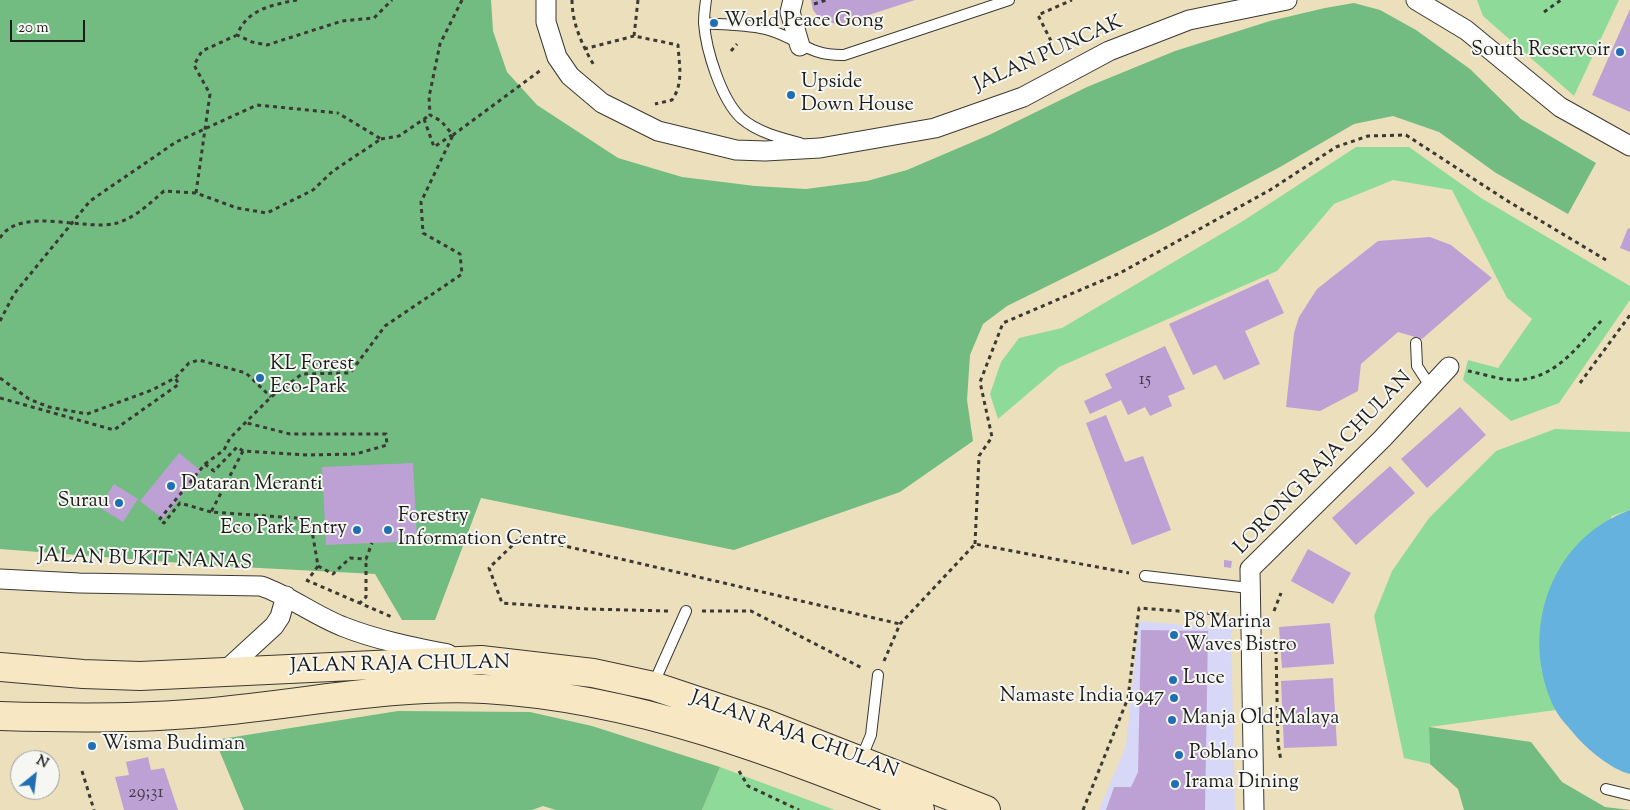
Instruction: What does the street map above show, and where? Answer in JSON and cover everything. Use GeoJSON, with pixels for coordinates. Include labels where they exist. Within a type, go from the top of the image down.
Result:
{"type":"FeatureCollection","features":[{"type":"Feature","properties":{"kind":"main road","name":"JALAN RAJA CHULAN"},"geometry":{"type":"LineString","coordinates":[[0,667],[83,674],[140,676],[481,660],[594,673],[653,686],[764,723],[986,810]]}},
{"type":"Feature","properties":{"kind":"main road"},"geometry":{"type":"LineString","coordinates":[[0,679],[83,674]]}},
{"type":"Feature","properties":{"kind":"main road","name":"JALAN RAJA CHULAN"},"geometry":{"type":"LineString","coordinates":[[0,716],[78,718],[189,714],[413,689],[483,689],[533,693],[594,702],[656,716],[719,734],[774,752],[920,810]]}},
{"type":"Feature","properties":{"kind":"street","name":"JALAN PUNCAK"},"geometry":{"type":"LineString","coordinates":[[546,0],[546,22],[557,57],[570,76],[602,103],[658,130],[736,150],[820,148],[935,128],[1023,97],[1109,51],[1189,20],[1287,0]]}},
{"type":"Feature","properties":{"kind":"street"},"geometry":{"type":"LineString","coordinates":[[793,0],[790,12],[800,46]]}},
{"type":"Feature","properties":{"kind":"street"},"geometry":{"type":"LineString","coordinates":[[1416,0],[1466,30],[1560,107],[1630,146]]}},
{"type":"Feature","properties":{"kind":"street","name":"LORONG RAJA CHULAN"},"geometry":{"type":"LineString","coordinates":[[1254,810],[1250,569],[1382,439],[1450,367]]}},
{"type":"Feature","properties":{"kind":"street","name":"JALAN BUKIT NANAS"},"geometry":{"type":"LineString","coordinates":[[0,578],[79,583],[260,586],[286,596],[335,623],[375,638],[481,660]]}},
{"type":"Feature","properties":{"kind":"street"},"geometry":{"type":"LineString","coordinates":[[225,671],[274,626],[280,617],[286,596]]}},
{"type":"Feature","properties":{"kind":"lane"},"geometry":{"type":"LineString","coordinates":[[706,0],[704,23],[718,82],[728,101],[741,117],[752,126],[781,138],[820,148]]}},
{"type":"Feature","properties":{"kind":"lane"},"geometry":{"type":"LineString","coordinates":[[704,23],[760,28],[772,31],[817,53],[844,55],[1009,0]]}},
{"type":"Feature","properties":{"kind":"lane"},"geometry":{"type":"LineString","coordinates":[[1416,343],[1417,366],[1430,386]]}},
{"type":"Feature","properties":{"kind":"lane"},"geometry":{"type":"LineString","coordinates":[[1144,576],[1249,588]]}},
{"type":"Feature","properties":{"kind":"lane"},"geometry":{"type":"LineString","coordinates":[[653,686],[686,611]]}},
{"type":"Feature","properties":{"kind":"lane"},"geometry":{"type":"LineString","coordinates":[[861,760],[871,735],[878,675]]}},
{"type":"Feature","properties":{"kind":"lane"},"geometry":{"type":"LineString","coordinates":[[1606,789],[1630,796]]}},
{"type":"Feature","properties":{"kind":"path"},"geometry":{"type":"LineString","coordinates":[[196,193],[210,94],[194,65],[202,51],[237,35],[242,22],[256,11],[274,4],[297,0]]}},
{"type":"Feature","properties":{"kind":"path"},"geometry":{"type":"LineString","coordinates":[[237,35],[252,42],[267,44],[342,21],[374,18],[392,0]]}},
{"type":"Feature","properties":{"kind":"path"},"geometry":{"type":"LineString","coordinates":[[430,115],[428,97],[440,44],[462,0]]}},
{"type":"Feature","properties":{"kind":"path"},"geometry":{"type":"LineString","coordinates":[[572,0],[572,11],[584,49],[599,73]]}},
{"type":"Feature","properties":{"kind":"path"},"geometry":{"type":"LineString","coordinates":[[634,36],[638,0]]}},
{"type":"Feature","properties":{"kind":"path"},"geometry":{"type":"LineString","coordinates":[[1052,42],[1038,14],[1072,0]]}},
{"type":"Feature","properties":{"kind":"path"},"geometry":{"type":"LineString","coordinates":[[1544,12],[1561,0]]}},
{"type":"Feature","properties":{"kind":"path"},"geometry":{"type":"LineString","coordinates":[[584,49],[634,36],[678,45],[678,91],[672,100],[652,104]]}},
{"type":"Feature","properties":{"kind":"path"},"geometry":{"type":"LineString","coordinates":[[424,119],[434,147],[453,135],[557,57]]}},
{"type":"Feature","properties":{"kind":"path"},"geometry":{"type":"LineString","coordinates":[[0,321],[14,294],[90,201],[176,142],[257,105],[338,113],[381,139]]}},
{"type":"Feature","properties":{"kind":"path"},"geometry":{"type":"LineString","coordinates":[[0,238],[5,230],[18,224],[63,221],[92,225],[115,224],[138,213],[164,191],[196,193],[237,208],[267,213],[313,190],[333,171],[381,139],[399,136],[430,115]]}},
{"type":"Feature","properties":{"kind":"path"},"geometry":{"type":"LineString","coordinates":[[430,115],[441,121],[453,135]]}},
{"type":"Feature","properties":{"kind":"path"},"geometry":{"type":"LineString","coordinates":[[307,581],[318,566],[310,519],[211,512],[180,503],[164,524],[159,520],[205,464],[224,450],[230,438],[271,398],[302,374],[350,373],[386,326],[462,274],[460,254],[423,233],[421,202],[453,135]]}},
{"type":"Feature","properties":{"kind":"path"},"geometry":{"type":"LineString","coordinates":[[878,675],[900,624],[975,544],[979,456],[992,437],[980,382],[1003,323],[1120,273],[1270,190],[1336,147],[1368,136],[1406,135],[1606,260]]}},
{"type":"Feature","properties":{"kind":"path"},"geometry":{"type":"LineString","coordinates":[[1580,383],[1630,315]]}},
{"type":"Feature","properties":{"kind":"path"},"geometry":{"type":"LineString","coordinates":[[1450,367],[1517,380],[1537,376],[1562,364],[1602,320]]}},
{"type":"Feature","properties":{"kind":"path"},"geometry":{"type":"LineString","coordinates":[[0,378],[29,399],[49,408],[87,414],[152,390],[175,378],[190,363],[199,360],[246,373],[271,398]]}},
{"type":"Feature","properties":{"kind":"path"},"geometry":{"type":"LineString","coordinates":[[0,398],[114,430],[179,384],[175,378]]}},
{"type":"Feature","properties":{"kind":"path"},"geometry":{"type":"LineString","coordinates":[[205,464],[214,471],[237,447],[243,451],[308,455],[356,454],[387,445],[386,434],[290,434],[246,423]]}},
{"type":"Feature","properties":{"kind":"path"},"geometry":{"type":"LineString","coordinates":[[211,512],[243,451]]}},
{"type":"Feature","properties":{"kind":"path"},"geometry":{"type":"LineString","coordinates":[[366,597],[366,558],[372,543]]}},
{"type":"Feature","properties":{"kind":"path"},"geometry":{"type":"LineString","coordinates":[[975,544],[1144,576]]}},
{"type":"Feature","properties":{"kind":"path"},"geometry":{"type":"LineString","coordinates":[[318,566],[333,574],[350,558],[366,558]]}},
{"type":"Feature","properties":{"kind":"path"},"geometry":{"type":"LineString","coordinates":[[300,578],[400,621]]}},
{"type":"Feature","properties":{"kind":"path"},"geometry":{"type":"LineString","coordinates":[[1275,620],[1274,610],[1281,593]]}},
{"type":"Feature","properties":{"kind":"path"},"geometry":{"type":"LineString","coordinates":[[1083,810],[1128,698],[1139,608],[1235,616]]}},
{"type":"Feature","properties":{"kind":"path"},"geometry":{"type":"LineString","coordinates":[[1276,648],[1278,744],[1281,761]]}},
{"type":"Feature","properties":{"kind":"path"},"geometry":{"type":"LineString","coordinates":[[719,734],[725,748],[748,786],[799,810]]}},
{"type":"Feature","properties":{"kind":"path"},"geometry":{"type":"LineString","coordinates":[[82,771],[94,810]]}},
{"type":"Feature","properties":{"kind":"shaded area"},"geometry":{"type":"Polygon","coordinates":[[[1139,621],[1231,629],[1235,810],[1099,810],[1126,746],[1139,621]]]}},
{"type":"Feature","properties":{"kind":"green space"},"geometry":{"type":"Polygon","coordinates":[[[0,0],[491,0],[493,31],[507,72],[537,105],[618,158],[682,177],[755,186],[806,189],[867,181],[907,170],[989,135],[1087,87],[1175,51],[1270,21],[1354,3],[1380,10],[1416,30],[1470,69],[1521,119],[1596,163],[1568,214],[1496,173],[1439,132],[1393,116],[1354,124],[1280,167],[1161,230],[1007,306],[983,324],[970,355],[967,400],[973,441],[900,492],[734,550],[481,498],[435,620],[402,620],[375,574],[221,566],[0,549],[0,0]]]}},
{"type":"Feature","properties":{"kind":"green space"},"geometry":{"type":"Polygon","coordinates":[[[1477,0],[1619,0],[1574,96],[1483,16],[1477,0]]]}},
{"type":"Feature","properties":{"kind":"green space"},"geometry":{"type":"Polygon","coordinates":[[[1356,147],[1409,147],[1481,198],[1630,286],[1630,300],[1559,403],[1511,421],[1463,380],[1468,360],[1498,368],[1532,319],[1507,298],[1452,190],[1393,180],[1334,204],[1277,271],[1059,367],[998,419],[990,394],[1001,362],[1019,338],[1062,328],[1243,221],[1356,147]]]}},
{"type":"Feature","properties":{"kind":"green space"},"geometry":{"type":"Polygon","coordinates":[[[1555,429],[1630,432],[1630,510],[1612,516],[1541,668],[1556,710],[1429,727],[1430,764],[1404,758],[1374,616],[1392,571],[1429,518],[1496,451],[1555,429]]]}},
{"type":"Feature","properties":{"kind":"green space"},"geometry":{"type":"Polygon","coordinates":[[[398,711],[530,712],[592,726],[720,767],[702,810],[556,810],[543,806],[532,810],[244,810],[215,740],[398,711]]]}},
{"type":"Feature","properties":{"kind":"green space"},"geometry":{"type":"Polygon","coordinates":[[[1429,727],[1531,742],[1562,782],[1605,807],[1630,810],[1464,810],[1458,789],[1430,764],[1429,727]]]}},
{"type":"Feature","properties":{"kind":"green space"},"geometry":{"type":"Polygon","coordinates":[[[720,767],[835,810],[702,810],[720,767]]]}},
{"type":"Feature","properties":{"kind":"water"},"geometry":{"type":"Polygon","coordinates":[[[1630,510],[1630,774],[1608,764],[1593,752],[1580,741],[1560,717],[1545,682],[1540,652],[1541,622],[1548,593],[1561,567],[1579,543],[1602,524],[1630,510]]]}},
{"type":"Feature","properties":{"kind":"building"},"geometry":{"type":"Polygon","coordinates":[[[811,0],[915,0],[838,25],[819,18],[813,10],[811,0]]]}},
{"type":"Feature","properties":{"kind":"building","name":"South Reservoir"},"geometry":{"type":"Polygon","coordinates":[[[1630,9],[1630,112],[1592,95],[1630,9]]]}},
{"type":"Feature","properties":{"kind":"building"},"geometry":{"type":"Polygon","coordinates":[[[1628,228],[1630,229],[1630,252],[1620,248],[1628,228]]]}},
{"type":"Feature","properties":{"kind":"building"},"geometry":{"type":"Polygon","coordinates":[[[1430,237],[1451,245],[1492,278],[1422,339],[1398,332],[1361,364],[1358,391],[1320,411],[1286,407],[1294,333],[1299,317],[1317,289],[1378,241],[1430,237]]]}},
{"type":"Feature","properties":{"kind":"building"},"geometry":{"type":"Polygon","coordinates":[[[1268,279],[1284,313],[1245,331],[1260,364],[1224,380],[1216,365],[1193,375],[1169,324],[1268,279]]]}},
{"type":"Feature","properties":{"kind":"building"},"geometry":{"type":"Polygon","coordinates":[[[1165,346],[1185,389],[1168,396],[1172,406],[1150,416],[1145,407],[1128,415],[1121,400],[1090,414],[1084,401],[1112,388],[1105,374],[1165,346]]]}},
{"type":"Feature","properties":{"kind":"building"},"geometry":{"type":"Polygon","coordinates":[[[1460,407],[1486,435],[1427,488],[1401,459],[1460,407]]]}},
{"type":"Feature","properties":{"kind":"building"},"geometry":{"type":"Polygon","coordinates":[[[1106,415],[1125,462],[1143,456],[1171,530],[1132,545],[1086,423],[1106,415]]]}},
{"type":"Feature","properties":{"kind":"building","name":"Dataran Meranti"},"geometry":{"type":"Polygon","coordinates":[[[179,453],[201,471],[163,519],[140,501],[179,453]]]}},
{"type":"Feature","properties":{"kind":"building"},"geometry":{"type":"Polygon","coordinates":[[[413,463],[417,541],[326,545],[322,467],[413,463]]]}},
{"type":"Feature","properties":{"kind":"building"},"geometry":{"type":"Polygon","coordinates":[[[1390,466],[1415,493],[1356,545],[1332,518],[1390,466]]]}},
{"type":"Feature","properties":{"kind":"building","name":"Surau"},"geometry":{"type":"Polygon","coordinates":[[[114,484],[138,499],[123,522],[99,507],[114,484]]]}},
{"type":"Feature","properties":{"kind":"building"},"geometry":{"type":"Polygon","coordinates":[[[1308,549],[1351,573],[1333,604],[1291,581],[1308,549]]]}},
{"type":"Feature","properties":{"kind":"building"},"geometry":{"type":"Polygon","coordinates":[[[1224,560],[1232,561],[1231,568],[1224,567],[1224,560]]]}},
{"type":"Feature","properties":{"kind":"building"},"geometry":{"type":"Polygon","coordinates":[[[1330,623],[1334,664],[1282,668],[1279,627],[1330,623]]]}},
{"type":"Feature","properties":{"kind":"building"},"geometry":{"type":"Polygon","coordinates":[[[1141,630],[1208,631],[1205,810],[1106,810],[1114,787],[1131,787],[1138,772],[1141,630]]]}},
{"type":"Feature","properties":{"kind":"building"},"geometry":{"type":"Polygon","coordinates":[[[1333,678],[1337,746],[1284,748],[1281,681],[1333,678]]]}},
{"type":"Feature","properties":{"kind":"building"},"geometry":{"type":"Polygon","coordinates":[[[148,757],[151,770],[164,768],[178,810],[124,810],[115,777],[129,775],[126,762],[148,757]]]}},
{"type":"Feature","properties":{"kind":"place","name":"World Peace Gong"},"geometry":{"type":"Point","coordinates":[714,23]}},
{"type":"Feature","properties":{"kind":"place","name":"South Reservoir"},"geometry":{"type":"Point","coordinates":[1620,52]}},
{"type":"Feature","properties":{"kind":"place","name":"Upside Down House"},"geometry":{"type":"Point","coordinates":[791,95]}},
{"type":"Feature","properties":{"kind":"place","name":"KL Forest Eco-Park"},"geometry":{"type":"Point","coordinates":[260,378]}},
{"type":"Feature","properties":{"kind":"place","name":"Dataran Meranti"},"geometry":{"type":"Point","coordinates":[171,486]}},
{"type":"Feature","properties":{"kind":"place","name":"Surau"},"geometry":{"type":"Point","coordinates":[119,503]}},
{"type":"Feature","properties":{"kind":"place","name":"Eco Park Entry"},"geometry":{"type":"Point","coordinates":[357,530]}},
{"type":"Feature","properties":{"kind":"place","name":"Forestry Information Centre"},"geometry":{"type":"Point","coordinates":[388,530]}},
{"type":"Feature","properties":{"kind":"place","name":"P8 Marina Waves Bistro"},"geometry":{"type":"Point","coordinates":[1174,635]}},
{"type":"Feature","properties":{"kind":"place","name":"Luce"},"geometry":{"type":"Point","coordinates":[1173,680]}},
{"type":"Feature","properties":{"kind":"place","name":"Namaste India 1947"},"geometry":{"type":"Point","coordinates":[1174,698]}},
{"type":"Feature","properties":{"kind":"place","name":"Manja Old Malaya"},"geometry":{"type":"Point","coordinates":[1172,720]}},
{"type":"Feature","properties":{"kind":"place","name":"Wisma Budiman"},"geometry":{"type":"Point","coordinates":[92,746]}},
{"type":"Feature","properties":{"kind":"place","name":"Poblano"},"geometry":{"type":"Point","coordinates":[1179,755]}},
{"type":"Feature","properties":{"kind":"place","name":"Irama Dining"},"geometry":{"type":"Point","coordinates":[1175,784]}}]}
